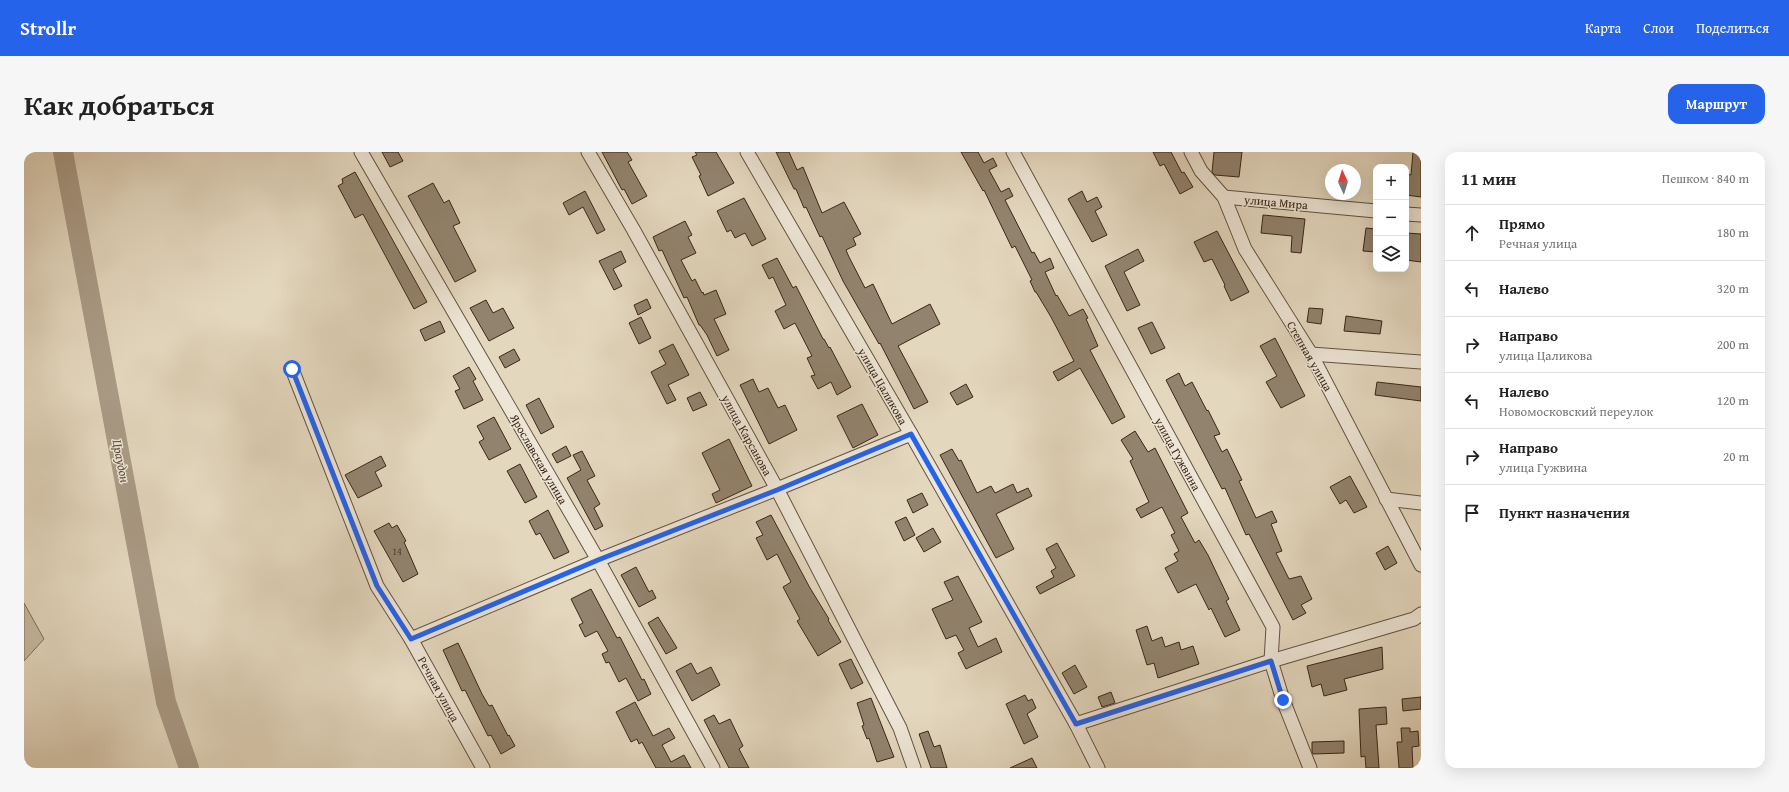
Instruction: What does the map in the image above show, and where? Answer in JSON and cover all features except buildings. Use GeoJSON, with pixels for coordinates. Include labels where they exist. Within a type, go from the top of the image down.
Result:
{"type":"FeatureCollection","features":[{"type":"Feature","properties":{"kind":"street","name":"Ярославская улица"},"geometry":{"type":"LineString","coordinates":[[361,152],[598,560],[713,768]]}},
{"type":"Feature","properties":{"kind":"street","name":"улица Карсанова"},"geometry":{"type":"LineString","coordinates":[[588,152],[633,229],[777,490],[900,728],[914,768]]}},
{"type":"Feature","properties":{"kind":"street","name":"улица Цаликова"},"geometry":{"type":"LineString","coordinates":[[748,152],[1076,724],[1098,768]]}},
{"type":"Feature","properties":{"kind":"street","name":"улица Гужвина"},"geometry":{"type":"LineString","coordinates":[[1013,152],[1273,627],[1271,661],[1283,700],[1310,768]]}},
{"type":"Feature","properties":{"kind":"street","name":"Степная улица"},"geometry":{"type":"LineString","coordinates":[[1191,152],[1201,171],[1224,197],[1244,249],[1312,354],[1421,565]]}},
{"type":"Feature","properties":{"kind":"street","name":"улица Мира"},"geometry":{"type":"LineString","coordinates":[[1224,197],[1373,211]]}},
{"type":"Feature","properties":{"kind":"street"},"geometry":{"type":"LineString","coordinates":[[1409,214],[1421,215]]}},
{"type":"Feature","properties":{"kind":"street"},"geometry":{"type":"LineString","coordinates":[[1312,354],[1421,362]]}},
{"type":"Feature","properties":{"kind":"street","name":"Речная улица"},"geometry":{"type":"LineString","coordinates":[[292,369],[377,586],[411,639],[483,768]]}},
{"type":"Feature","properties":{"kind":"street"},"geometry":{"type":"LineString","coordinates":[[411,639],[598,560],[777,490],[911,434]]}},
{"type":"Feature","properties":{"kind":"street"},"geometry":{"type":"LineString","coordinates":[[1386,499],[1421,503]]}},
{"type":"Feature","properties":{"kind":"street"},"geometry":{"type":"LineString","coordinates":[[1076,724],[1271,661],[1414,619],[1421,614]]}},
{"type":"Feature","properties":{"kind":"shaded area"},"geometry":{"type":"Polygon","coordinates":[[[24,603],[44,639],[24,661],[24,603]]]}},
{"type":"Feature","properties":{"kind":"waterway","name":"Цраудон"},"geometry":{"type":"LineString","coordinates":[[63,152],[166,702],[189,768]]}},
{"type":"Feature","properties":{"kind":"route"},"geometry":{"type":"LineString","coordinates":[[292,369],[377,586],[411,639],[598,560],[777,490],[911,434],[1076,724],[1271,661],[1283,700]]}}]}
